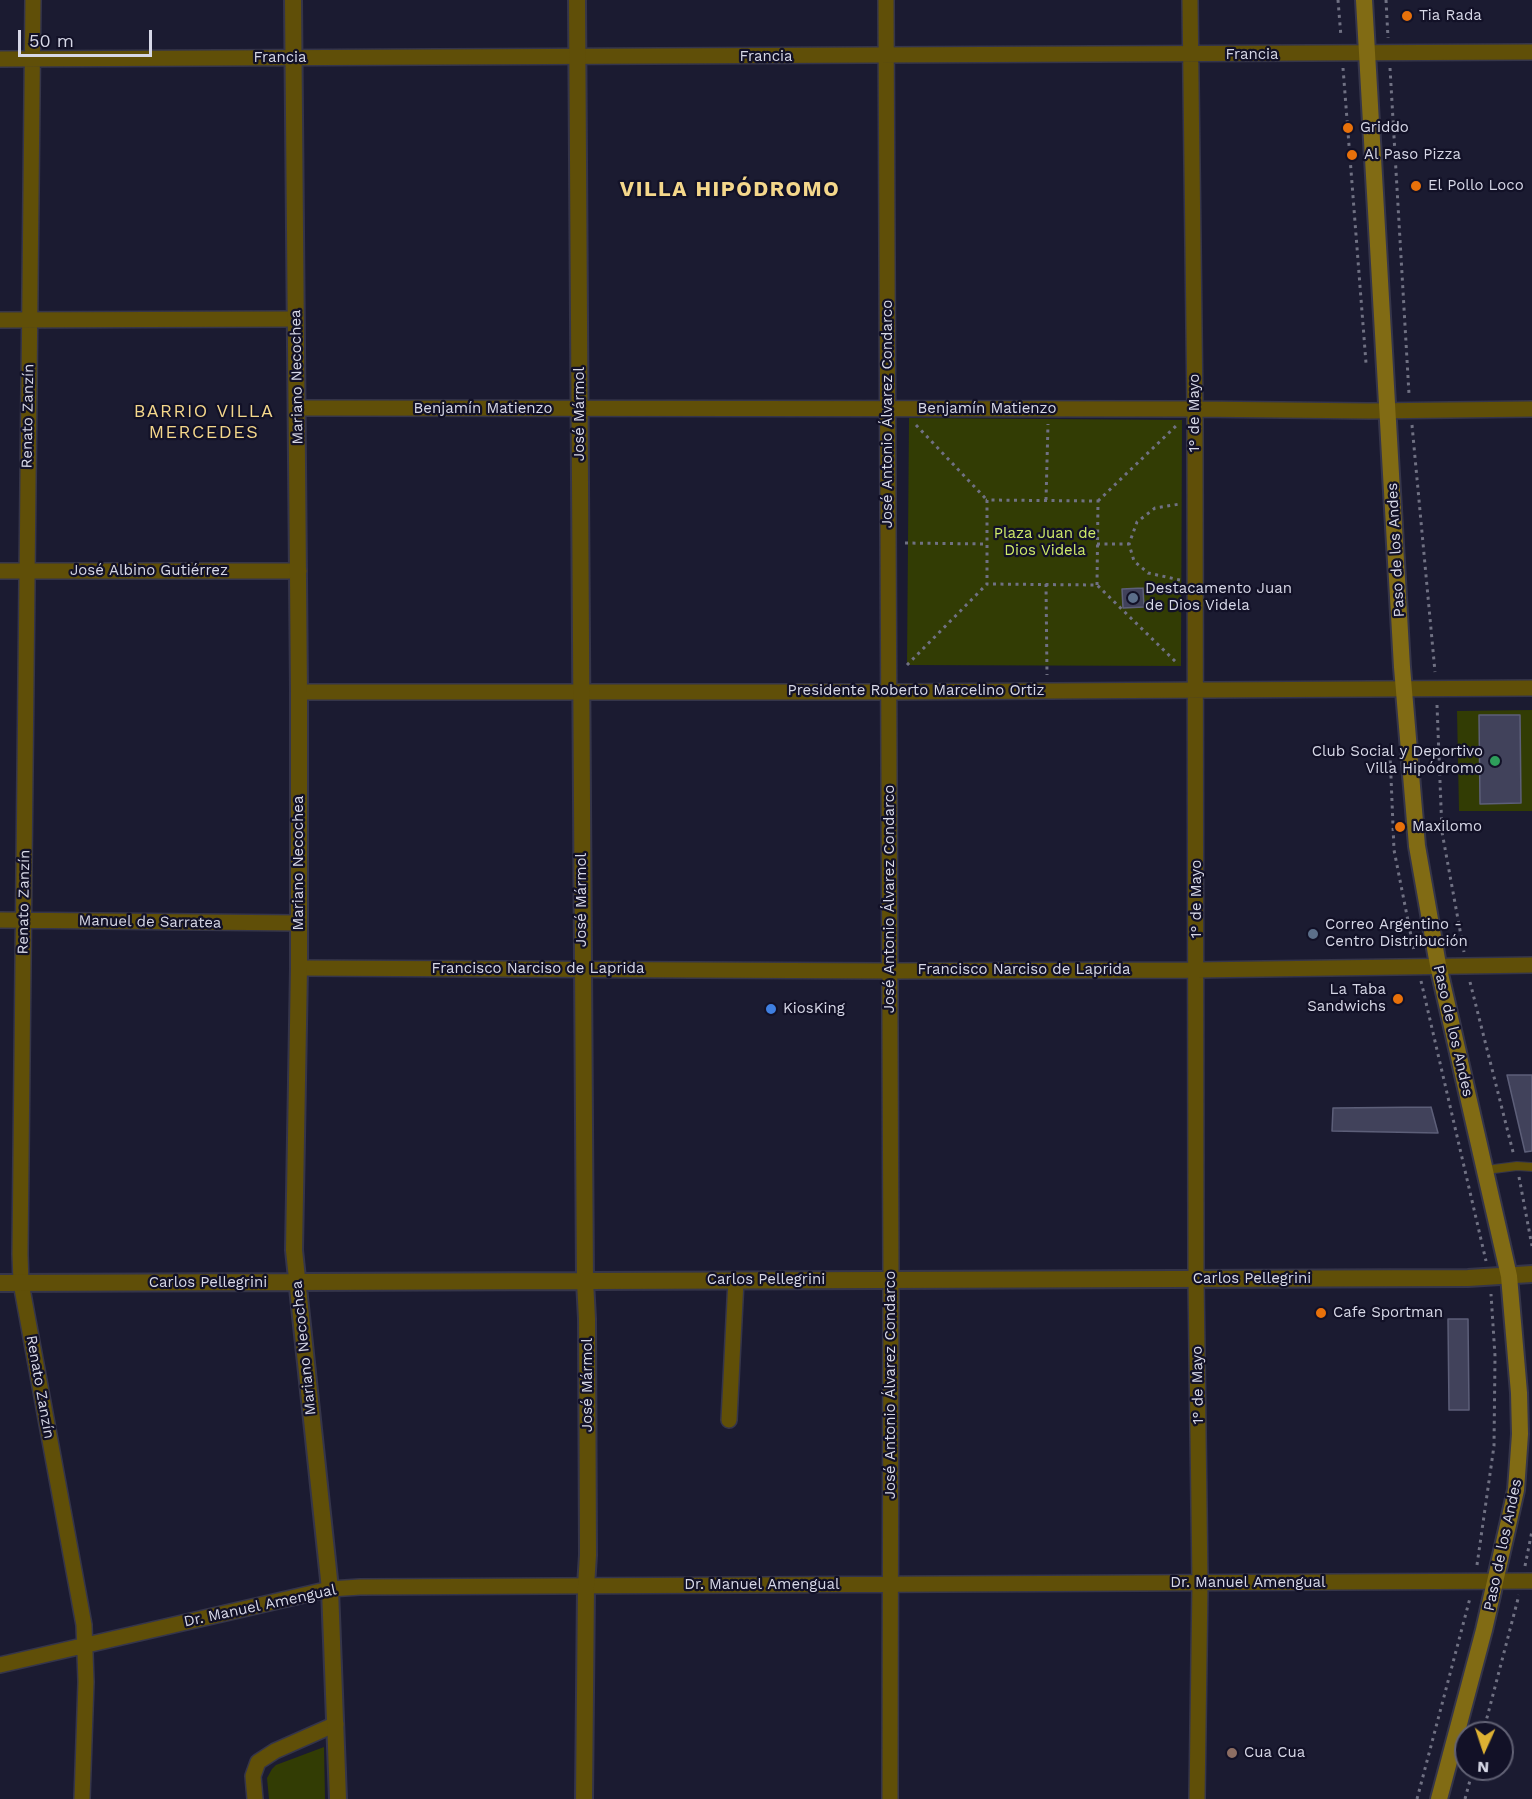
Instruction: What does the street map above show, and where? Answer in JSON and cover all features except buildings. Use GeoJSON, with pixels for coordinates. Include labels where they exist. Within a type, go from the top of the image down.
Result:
{"type":"FeatureCollection","features":[{"type":"Feature","properties":{"kind":"main road","name":"Paso de los Andes"},"geometry":{"type":"LineString","coordinates":[[1364,0],[1404,688],[1417,846],[1438,965],[1509,1276],[1518,1381],[1520,1454],[1516,1490],[1496,1582],[1439,1799]]}},
{"type":"Feature","properties":{"kind":"street","name":"Renato Zanzín"},"geometry":{"type":"LineString","coordinates":[[33,0],[21,1283],[86,1645],[82,1799]]}},
{"type":"Feature","properties":{"kind":"street","name":"Mariano Necochea"},"geometry":{"type":"LineString","coordinates":[[293,0],[299,571],[299,968],[294,1250],[330,1589],[338,1799]]}},
{"type":"Feature","properties":{"kind":"street","name":"José Mármol"},"geometry":{"type":"LineString","coordinates":[[577,0],[585,1281],[588,1343],[588,1555],[584,1799]]}},
{"type":"Feature","properties":{"kind":"street","name":"José Antonio Álvarez Condarco"},"geometry":{"type":"LineString","coordinates":[[886,0],[890,692],[890,1799]]}},
{"type":"Feature","properties":{"kind":"street","name":"1° de Mayo"},"geometry":{"type":"LineString","coordinates":[[1190,0],[1195,409],[1196,1279],[1200,1583],[1197,1799]]}},
{"type":"Feature","properties":{"kind":"street","name":"Francia"},"geometry":{"type":"LineString","coordinates":[[0,59],[1532,52]]}},
{"type":"Feature","properties":{"kind":"street"},"geometry":{"type":"LineString","coordinates":[[0,321],[296,319]]}},
{"type":"Feature","properties":{"kind":"street","name":"Benjamín Matienzo"},"geometry":{"type":"LineString","coordinates":[[298,408],[1388,411],[1532,409]]}},
{"type":"Feature","properties":{"kind":"street","name":"José Albino Gutiérrez"},"geometry":{"type":"LineString","coordinates":[[0,571],[299,571]]}},
{"type":"Feature","properties":{"kind":"street","name":"Presidente Roberto Marcelino Ortiz"},"geometry":{"type":"LineString","coordinates":[[299,692],[890,692],[1532,688]]}},
{"type":"Feature","properties":{"kind":"street","name":"Manuel de Sarratea"},"geometry":{"type":"LineString","coordinates":[[0,920],[299,923]]}},
{"type":"Feature","properties":{"kind":"street","name":"Francisco Narciso de Laprida"},"geometry":{"type":"LineString","coordinates":[[299,968],[1197,970],[1532,965]]}},
{"type":"Feature","properties":{"kind":"street","name":"Carlos Pellegrini"},"geometry":{"type":"LineString","coordinates":[[0,1283],[1196,1279],[1532,1274]]}},
{"type":"Feature","properties":{"kind":"street"},"geometry":{"type":"LineString","coordinates":[[729,1420],[736,1280]]}},
{"type":"Feature","properties":{"kind":"street","name":"Dr. Manuel Amengual"},"geometry":{"type":"LineString","coordinates":[[0,1665],[330,1589],[360,1587],[1527,1581]]}},
{"type":"Feature","properties":{"kind":"street"},"geometry":{"type":"LineString","coordinates":[[255,1799],[253,1776],[258,1762],[275,1751],[336,1724]]}},
{"type":"Feature","properties":{"kind":"lane"},"geometry":{"type":"LineString","coordinates":[[1486,1170],[1517,1166],[1532,1167]]}},
{"type":"Feature","properties":{"kind":"path"},"geometry":{"type":"LineString","coordinates":[[1386,0],[1410,411],[1436,688],[1442,832],[1466,965],[1517,1166],[1532,1246]]}},
{"type":"Feature","properties":{"kind":"path"},"geometry":{"type":"LineString","coordinates":[[1046,500],[1048,409]]}},
{"type":"Feature","properties":{"kind":"path"},"geometry":{"type":"LineString","coordinates":[[907,664],[987,584],[987,500],[909,418]]}},
{"type":"Feature","properties":{"kind":"path"},"geometry":{"type":"LineString","coordinates":[[987,500],[1098,501],[1182,420]]}},
{"type":"Feature","properties":{"kind":"path"},"geometry":{"type":"LineString","coordinates":[[1097,585],[1098,501]]}},
{"type":"Feature","properties":{"kind":"path"},"geometry":{"type":"LineString","coordinates":[[1181,580],[1148,573],[1134,561],[1129,544],[1137,522],[1155,508],[1182,504]]}},
{"type":"Feature","properties":{"kind":"path"},"geometry":{"type":"LineString","coordinates":[[888,543],[987,544]]}},
{"type":"Feature","properties":{"kind":"path"},"geometry":{"type":"LineString","coordinates":[[1098,544],[1129,544]]}},
{"type":"Feature","properties":{"kind":"path"},"geometry":{"type":"LineString","coordinates":[[987,584],[1097,585],[1181,666]]}},
{"type":"Feature","properties":{"kind":"path"},"geometry":{"type":"LineString","coordinates":[[1046,584],[1047,691]]}},
{"type":"Feature","properties":{"kind":"path"},"geometry":{"type":"LineString","coordinates":[[1486,1721],[1527,1581],[1532,1531]]}},
{"type":"Feature","properties":{"kind":"path"},"geometry":{"type":"LineString","coordinates":[[1465,1799],[1470,1781]]}},
{"type":"Feature","properties":{"kind":"green space","name":"Plaza Juan de Dios Videla"},"geometry":{"type":"Polygon","coordinates":[[[909,418],[1182,420],[1181,666],[907,665],[909,418]]]}},
{"type":"Feature","properties":{"kind":"green space","name":"Club Social y Deportivo Villa Hipódromo"},"geometry":{"type":"Polygon","coordinates":[[[1532,710],[1532,811],[1459,811],[1457,711],[1532,710]]]}},
{"type":"Feature","properties":{"kind":"green space"},"geometry":{"type":"Polygon","coordinates":[[[324,1747],[325,1799],[269,1799],[267,1778],[276,1765],[324,1747]]]}},
{"type":"Feature","properties":{"kind":"place","name":"Tia Rada"},"geometry":{"type":"Point","coordinates":[1407,16]}},
{"type":"Feature","properties":{"kind":"place","name":"Griddo"},"geometry":{"type":"Point","coordinates":[1348,128]}},
{"type":"Feature","properties":{"kind":"place","name":"Al Paso Pizza"},"geometry":{"type":"Point","coordinates":[1352,155]}},
{"type":"Feature","properties":{"kind":"place","name":"El Pollo Loco"},"geometry":{"type":"Point","coordinates":[1416,186]}},
{"type":"Feature","properties":{"kind":"place","name":"Destacamento Juan de Dios Videla"},"geometry":{"type":"Point","coordinates":[1133,598]}},
{"type":"Feature","properties":{"kind":"place","name":"Club Social y Deportivo Villa Hipódromo"},"geometry":{"type":"Point","coordinates":[1495,761]}},
{"type":"Feature","properties":{"kind":"place","name":"Maxilomo"},"geometry":{"type":"Point","coordinates":[1400,827]}},
{"type":"Feature","properties":{"kind":"place","name":"Correo Argentino - Centro Distribución"},"geometry":{"type":"Point","coordinates":[1313,934]}},
{"type":"Feature","properties":{"kind":"place","name":"La Taba Sandwichs"},"geometry":{"type":"Point","coordinates":[1398,999]}},
{"type":"Feature","properties":{"kind":"place","name":"KiosKing"},"geometry":{"type":"Point","coordinates":[771,1009]}},
{"type":"Feature","properties":{"kind":"place","name":"Cafe Sportman"},"geometry":{"type":"Point","coordinates":[1321,1313]}},
{"type":"Feature","properties":{"kind":"place","name":"Cua Cua"},"geometry":{"type":"Point","coordinates":[1232,1753]}},
{"type":"Feature","properties":{"kind":"district","name":"VILLA HIPÓDROMO"},"geometry":{"type":"Point","coordinates":[730,190]}},
{"type":"Feature","properties":{"kind":"district","name":"BARRIO VILLA MERCEDES"},"geometry":{"type":"Point","coordinates":[204,422]}}]}
